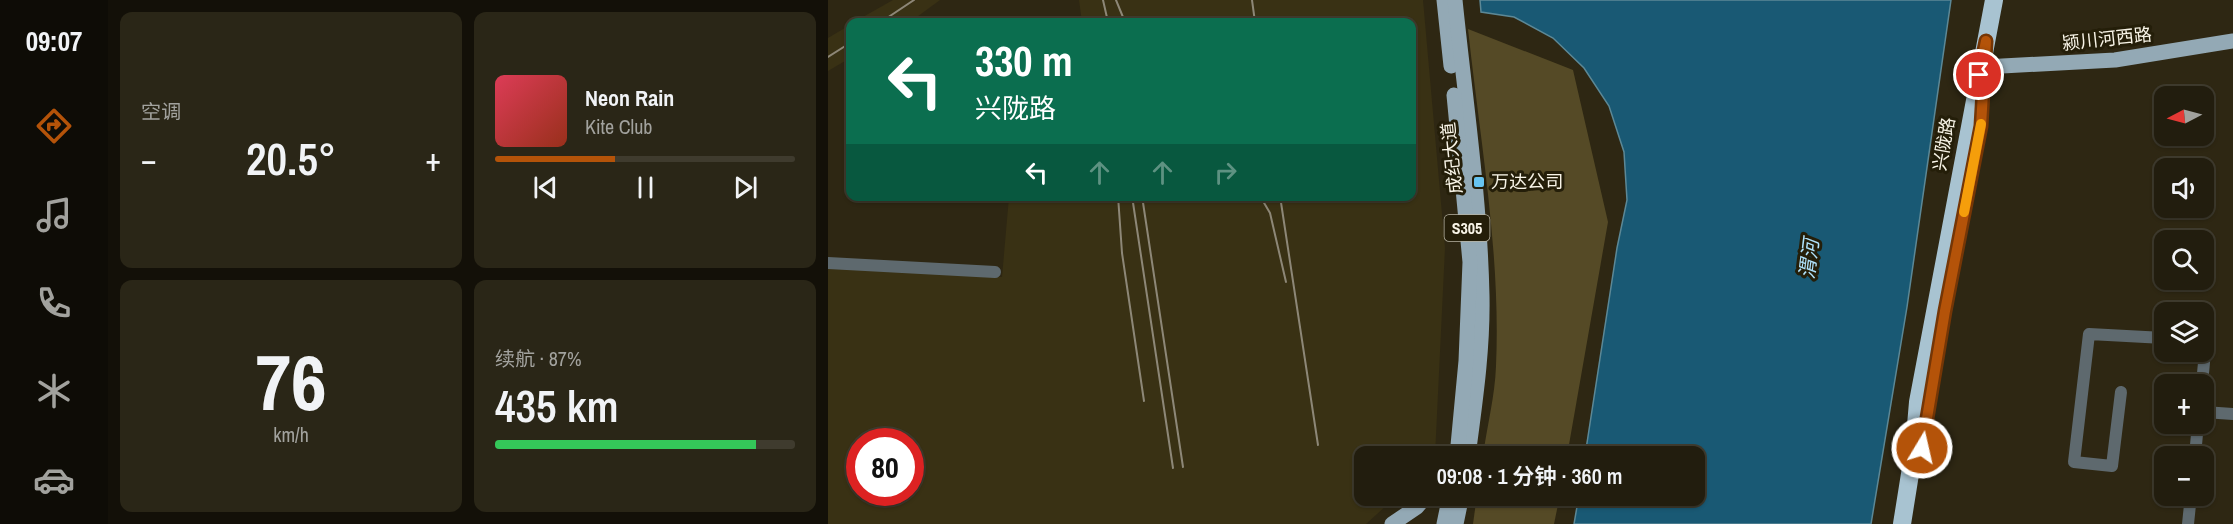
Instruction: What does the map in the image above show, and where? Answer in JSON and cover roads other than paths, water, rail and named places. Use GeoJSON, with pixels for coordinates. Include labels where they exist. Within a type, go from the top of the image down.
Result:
{"type":"FeatureCollection","features":[{"type":"Feature","properties":{"kind":"highway"},"geometry":{"type":"LineString","coordinates":[[1986,41],[1994,0]]}},
{"type":"Feature","properties":{"kind":"highway","name":"兴陇路"},"geometry":{"type":"LineString","coordinates":[[1911,524],[1945,311],[1981,126],[1986,41]]}},
{"type":"Feature","properties":{"kind":"highway","name":"兴陇路"},"geometry":{"type":"LineString","coordinates":[[1902,524],[1914,449],[1918,402],[1986,41]]}},
{"type":"Feature","properties":{"kind":"main road","name":"成纪大道"},"geometry":{"type":"LineString","coordinates":[[1444,0],[1470,262],[1458,446]]}},
{"type":"Feature","properties":{"kind":"main road","name":"成纪大道"},"geometry":{"type":"LineString","coordinates":[[1455,0],[1480,237],[1482,298],[1480,346],[1469,446]]}},
{"type":"Feature","properties":{"kind":"main road","name":"颍川河西路"},"geometry":{"type":"LineString","coordinates":[[1985,64],[2116,53],[2233,34]]}},
{"type":"Feature","properties":{"kind":"main road","name":"颍川河西路"},"geometry":{"type":"LineString","coordinates":[[1985,64],[2115,60],[2233,41]]}},
{"type":"Feature","properties":{"kind":"main road"},"geometry":{"type":"LineString","coordinates":[[1478,446],[1484,395],[1480,346]]}},
{"type":"Feature","properties":{"kind":"main road"},"geometry":{"type":"LineString","coordinates":[[1893,524],[1905,450],[1918,402]]}},
{"type":"Feature","properties":{"kind":"main road"},"geometry":{"type":"LineString","coordinates":[[1451,446],[1461,414]]}},
{"type":"Feature","properties":{"kind":"main road"},"geometry":{"type":"LineString","coordinates":[[1392,524],[1418,506]]}},
{"type":"Feature","properties":{"kind":"main road"},"geometry":{"type":"LineString","coordinates":[[1444,524],[1448,506]]}},
{"type":"Feature","properties":{"kind":"main road"},"geometry":{"type":"LineString","coordinates":[[1456,524],[1460,506]]}},
{"type":"Feature","properties":{"kind":"main road"},"geometry":{"type":"LineString","coordinates":[[1465,524],[1469,506]]}},
{"type":"Feature","properties":{"kind":"street"},"geometry":{"type":"LineString","coordinates":[[828,263],[995,272]]}},
{"type":"Feature","properties":{"kind":"street"},"geometry":{"type":"LineString","coordinates":[[2121,392],[2112,466],[2074,462],[2089,334],[2154,337]]}},
{"type":"Feature","properties":{"kind":"street"},"geometry":{"type":"LineString","coordinates":[[2214,413],[2233,414]]}},
{"type":"Feature","properties":{"kind":"street"},"geometry":{"type":"LineString","coordinates":[[2188,524],[2190,506]]}},
{"type":"Feature","properties":{"kind":"water","name":"渭河"},"geometry":{"type":"Polygon","coordinates":[[[1480,0],[1951,0],[1907,307],[1871,524],[1574,524],[1577,506],[1705,506],[1705,446],[1587,446],[1617,248],[1627,200],[1624,152],[1609,106],[1584,68],[1553,38],[1514,17],[1481,12],[1480,0]]]}},
{"type":"Feature","properties":{"kind":"railway"},"geometry":{"type":"LineString","coordinates":[[887,18],[914,0]]}},
{"type":"Feature","properties":{"kind":"railway"},"geometry":{"type":"LineString","coordinates":[[1103,0],[1107,18]]}},
{"type":"Feature","properties":{"kind":"railway"},"geometry":{"type":"LineString","coordinates":[[1116,0],[1123,18]]}},
{"type":"Feature","properties":{"kind":"railway"},"geometry":{"type":"LineString","coordinates":[[1252,0],[1254,18]]}},
{"type":"Feature","properties":{"kind":"railway"},"geometry":{"type":"LineString","coordinates":[[828,57],[846,46]]}},
{"type":"Feature","properties":{"kind":"railway"},"geometry":{"type":"LineString","coordinates":[[1118,201],[1122,253],[1144,401]]}},
{"type":"Feature","properties":{"kind":"railway"},"geometry":{"type":"LineString","coordinates":[[1133,201],[1173,468]]}},
{"type":"Feature","properties":{"kind":"railway"},"geometry":{"type":"LineString","coordinates":[[1143,201],[1183,467]]}},
{"type":"Feature","properties":{"kind":"railway"},"geometry":{"type":"LineString","coordinates":[[1263,201],[1270,213],[1286,282]]}},
{"type":"Feature","properties":{"kind":"railway"},"geometry":{"type":"LineString","coordinates":[[1281,201],[1318,445]]}},
{"type":"Feature","properties":{"kind":"place","name":"万达公司"},"geometry":{"type":"Point","coordinates":[1479,182]}}]}
